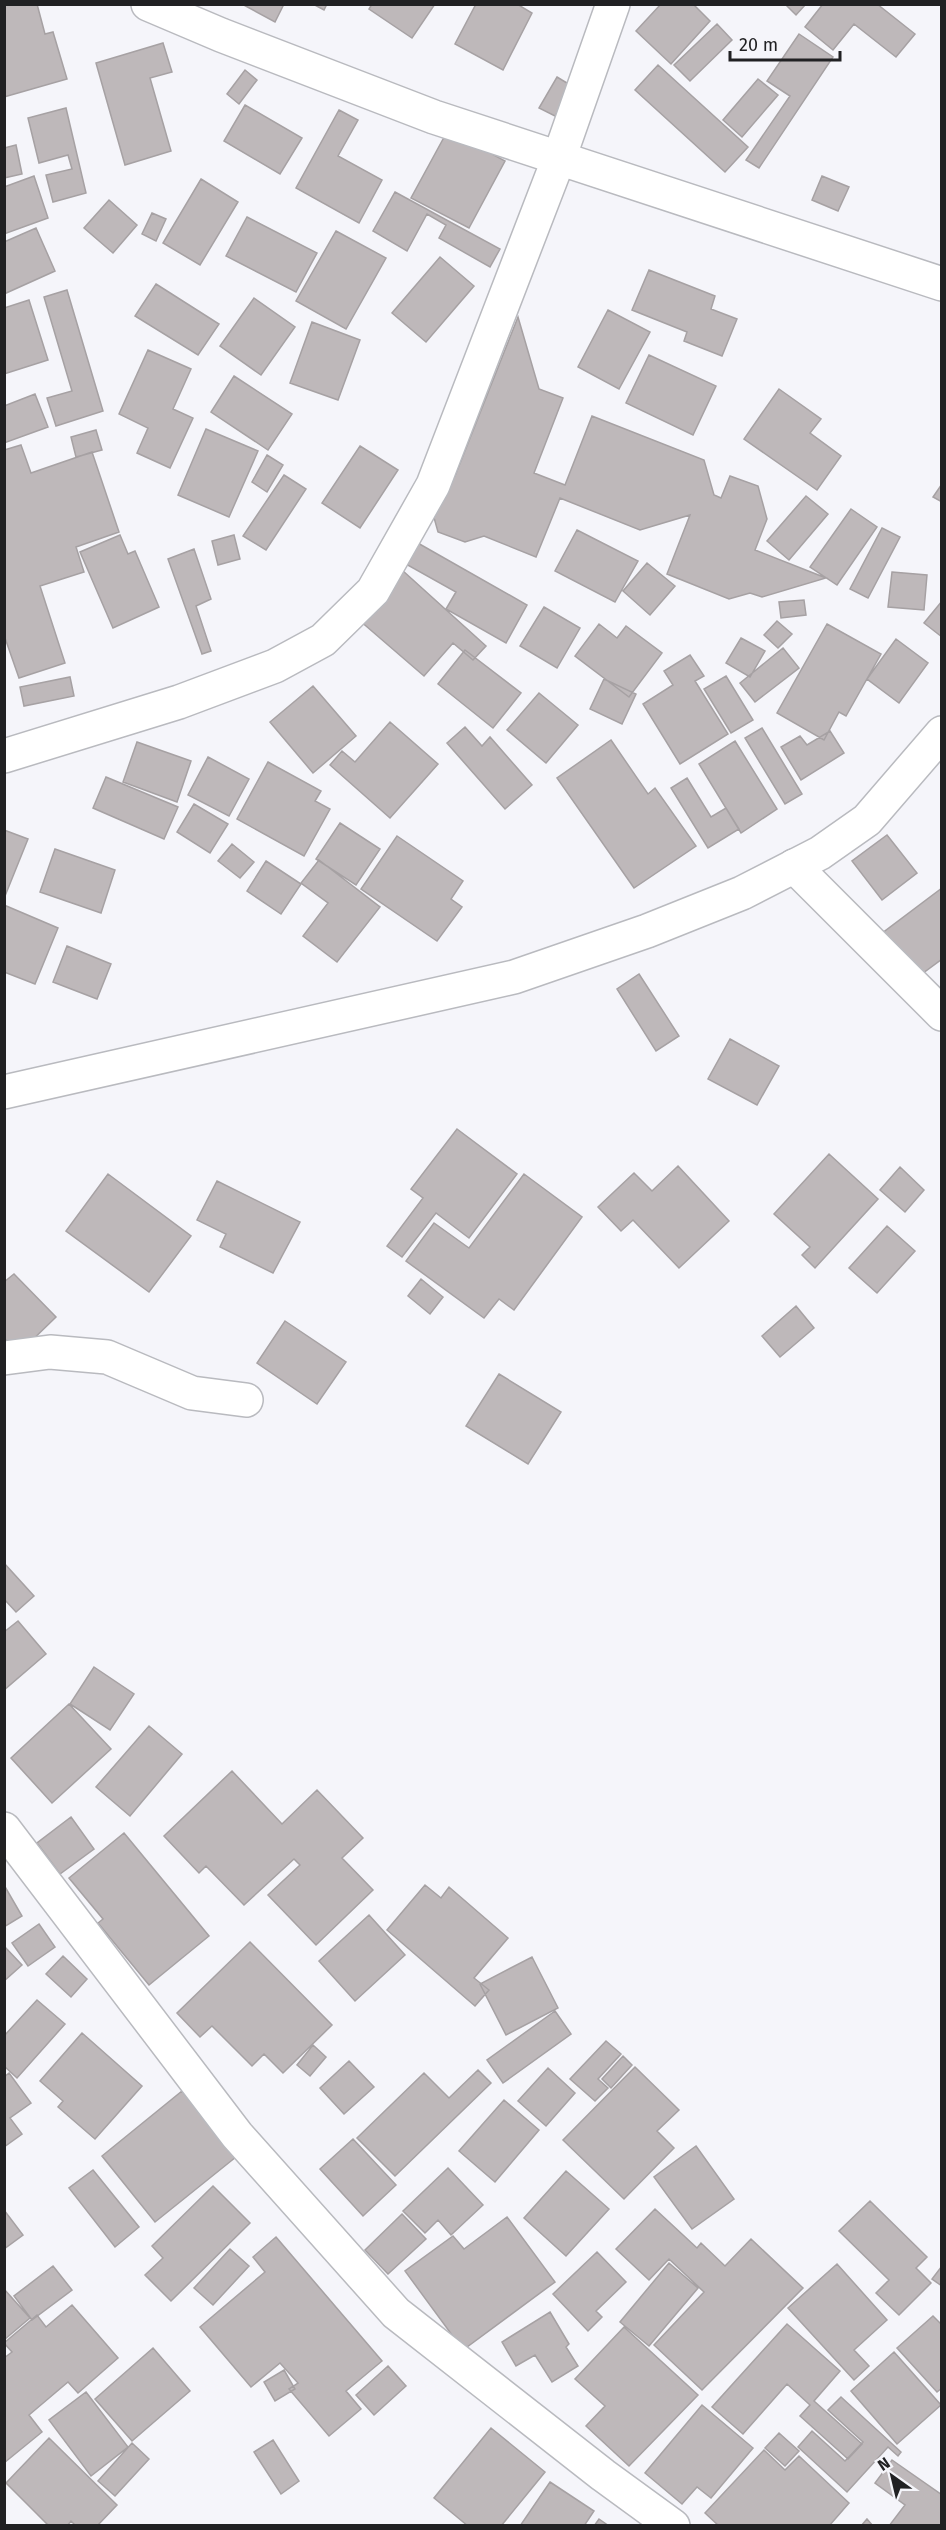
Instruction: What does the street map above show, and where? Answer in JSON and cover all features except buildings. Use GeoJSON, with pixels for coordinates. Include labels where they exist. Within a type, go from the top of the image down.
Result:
{"type":"FeatureCollection","features":[{"type":"Feature","properties":{"kind":"street"},"geometry":{"type":"LineString","coordinates":[[148,4],[221,35],[434,117],[942,284]]}},
{"type":"Feature","properties":{"kind":"street"},"geometry":{"type":"LineString","coordinates":[[4,756],[180,702],[275,666],[323,640],[373,591],[433,485],[559,158],[613,4]]}},
{"type":"Feature","properties":{"kind":"street"},"geometry":{"type":"LineString","coordinates":[[4,1092],[514,977],[647,931],[742,893],[820,853],[867,820],[942,734]]}},
{"type":"Feature","properties":{"kind":"street"},"geometry":{"type":"LineString","coordinates":[[794,866],[942,1014]]}},
{"type":"Feature","properties":{"kind":"street"},"geometry":{"type":"LineString","coordinates":[[4,1358],[50,1352],[107,1357],[192,1394],[246,1400]]}},
{"type":"Feature","properties":{"kind":"street"},"geometry":{"type":"LineString","coordinates":[[4,1829],[237,2135],[396,2313],[603,2475],[673,2526]]}}]}
